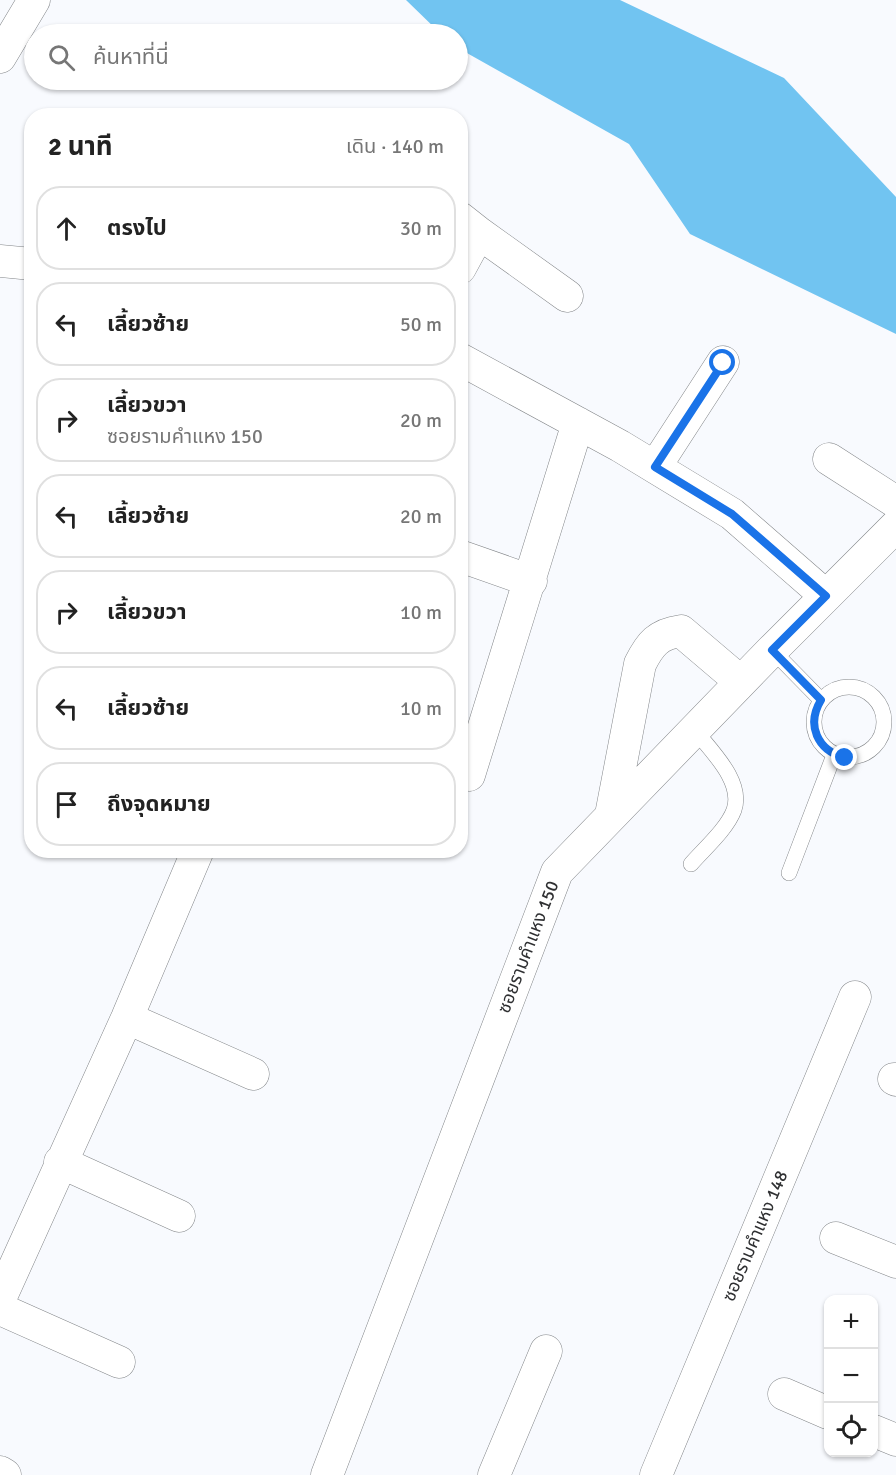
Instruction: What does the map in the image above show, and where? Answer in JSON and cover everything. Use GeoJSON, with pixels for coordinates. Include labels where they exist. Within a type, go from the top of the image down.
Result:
{"type":"FeatureCollection","features":[{"type":"Feature","properties":{"kind":"street"},"geometry":{"type":"LineString","coordinates":[[5,36],[34,0]]}},
{"type":"Feature","properties":{"kind":"street"},"geometry":{"type":"LineString","coordinates":[[470,225],[567,296]]}},
{"type":"Feature","properties":{"kind":"street"},"geometry":{"type":"LineString","coordinates":[[0,261],[24,263]]}},
{"type":"Feature","properties":{"kind":"street"},"geometry":{"type":"LineString","coordinates":[[468,363],[578,423],[732,514],[826,596]]}},
{"type":"Feature","properties":{"kind":"street"},"geometry":{"type":"LineString","coordinates":[[655,467],[723,363]]}},
{"type":"Feature","properties":{"kind":"street"},"geometry":{"type":"LineString","coordinates":[[469,776],[470,733],[531,580],[578,423]]}},
{"type":"Feature","properties":{"kind":"street"},"geometry":{"type":"LineString","coordinates":[[829,459],[896,502]]}},
{"type":"Feature","properties":{"kind":"street","name":"ซอยรามคำแหง 150"},"geometry":{"type":"LineString","coordinates":[[327,1475],[557,872],[694,729],[896,526]]}},
{"type":"Feature","properties":{"kind":"street"},"geometry":{"type":"LineString","coordinates":[[468,559],[531,580]]}},
{"type":"Feature","properties":{"kind":"street"},"geometry":{"type":"LineString","coordinates":[[611,815],[640,664],[651,642],[667,633],[681,631],[741,682]]}},
{"type":"Feature","properties":{"kind":"street"},"geometry":{"type":"LineString","coordinates":[[0,1299],[127,1018],[195,858]]}},
{"type":"Feature","properties":{"kind":"street","name":"ซอยรามคำแหง 148"},"geometry":{"type":"LineString","coordinates":[[656,1475],[855,997]]}},
{"type":"Feature","properties":{"kind":"street"},"geometry":{"type":"LineString","coordinates":[[127,1018],[252,1074]]}},
{"type":"Feature","properties":{"kind":"street"},"geometry":{"type":"LineString","coordinates":[[60,1162],[179,1216]]}},
{"type":"Feature","properties":{"kind":"street"},"geometry":{"type":"LineString","coordinates":[[836,1238],[896,1262]]}},
{"type":"Feature","properties":{"kind":"street"},"geometry":{"type":"LineString","coordinates":[[0,1309],[118,1362]]}},
{"type":"Feature","properties":{"kind":"street"},"geometry":{"type":"LineString","coordinates":[[494,1475],[546,1351]]}},
{"type":"Feature","properties":{"kind":"street"},"geometry":{"type":"LineString","coordinates":[[784,1394],[824,1411]]}},
{"type":"Feature","properties":{"kind":"street"},"geometry":{"type":"LineString","coordinates":[[878,1433],[896,1440]]}},
{"type":"Feature","properties":{"kind":"street"},"geometry":{"type":"LineString","coordinates":[[0,1472],[6,1475]]}},
{"type":"Feature","properties":{"kind":"lane"},"geometry":{"type":"LineString","coordinates":[[772,650],[821,700]]}},
{"type":"Feature","properties":{"kind":"lane"},"geometry":{"type":"LineString","coordinates":[[840,688],[862,690],[871,696],[883,715],[881,736],[867,753],[845,758],[834,755],[818,740],[813,719],[821,700],[840,688]]}},
{"type":"Feature","properties":{"kind":"lane"},"geometry":{"type":"LineString","coordinates":[[691,864],[723,826],[734,809],[735,800],[735,792],[728,773],[694,729]]}},
{"type":"Feature","properties":{"kind":"lane"},"geometry":{"type":"LineString","coordinates":[[789,873],[834,755]]}},
{"type":"Feature","properties":{"kind":"water"},"geometry":{"type":"Polygon","coordinates":[[[406,0],[620,0],[784,78],[896,197],[896,334],[690,234],[629,144],[468,54],[468,24],[431,24],[406,0]]]}},
{"type":"Feature","properties":{"kind":"route"},"geometry":{"type":"LineString","coordinates":[[723,363],[655,467],[732,514],[826,596],[772,650],[821,700],[813,719],[818,740],[834,755],[845,758]]}}]}
